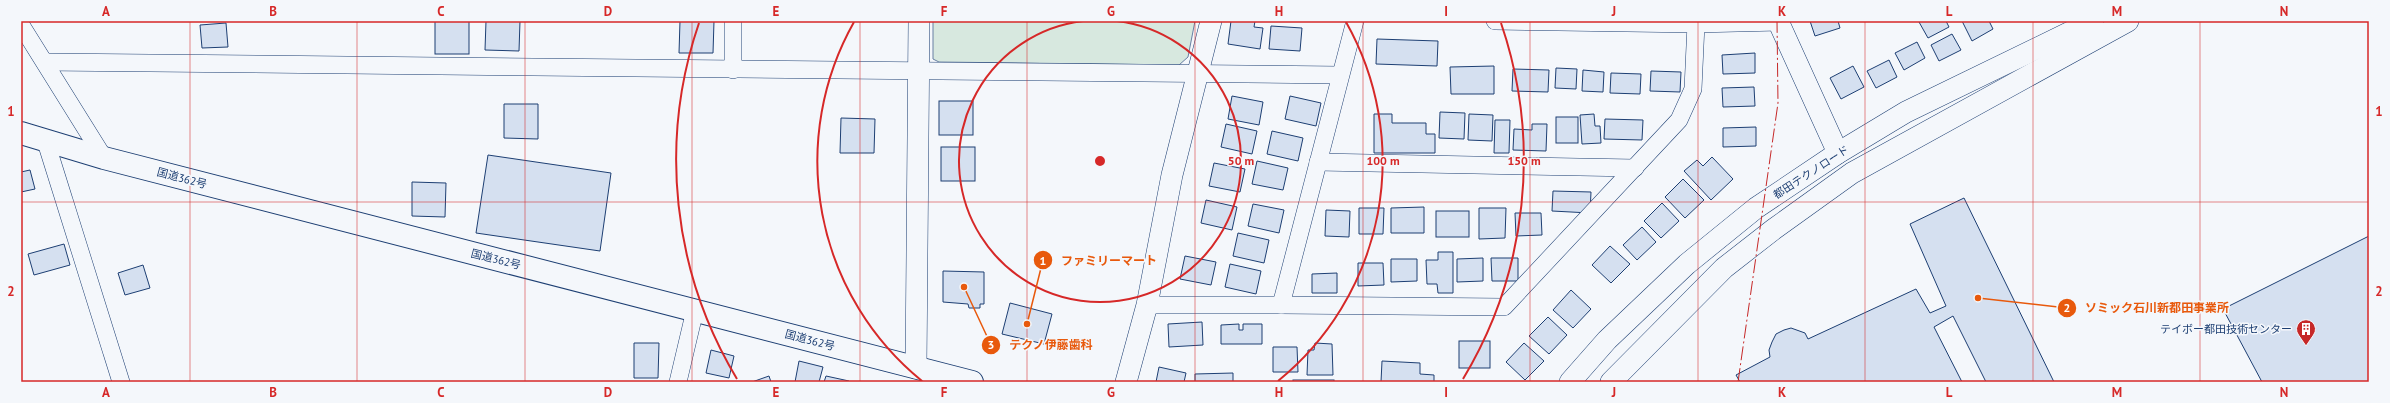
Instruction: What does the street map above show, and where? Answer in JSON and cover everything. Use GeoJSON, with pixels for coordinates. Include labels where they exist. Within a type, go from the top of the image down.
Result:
{"type":"FeatureCollection","features":[{"type":"Feature","properties":{"kind":"highway","name":"国道362号"},"geometry":{"type":"LineString","coordinates":[[21,132],[104,158],[972,382]]}},
{"type":"Feature","properties":{"kind":"street"},"geometry":{"type":"LineString","coordinates":[[733,21],[733,70]]}},
{"type":"Feature","properties":{"kind":"street"},"geometry":{"type":"LineString","coordinates":[[916,368],[919,21]]}},
{"type":"Feature","properties":{"kind":"street"},"geometry":{"type":"LineString","coordinates":[[1126,382],[1147,305],[1172,175],[1211,21]]}},
{"type":"Feature","properties":{"kind":"street"},"geometry":{"type":"LineString","coordinates":[[1281,305],[1355,21]]}},
{"type":"Feature","properties":{"kind":"street"},"geometry":{"type":"LineString","coordinates":[[1495,21],[1696,24],[1778,22],[1838,153]]}},
{"type":"Feature","properties":{"kind":"street","name":"都田テクノロード"},"geometry":{"type":"LineString","coordinates":[[1570,382],[1607,340],[1687,264],[1756,208],[1838,153],[1906,112],[2093,21]]}},
{"type":"Feature","properties":{"kind":"street"},"geometry":{"type":"LineString","coordinates":[[1610,382],[1724,268],[1820,195],[1852,173],[2128,21]]}},
{"type":"Feature","properties":{"kind":"street"},"geometry":{"type":"LineString","coordinates":[[1147,305],[1504,307],[1666,136],[1686,108],[1693,89],[1696,24]]}},
{"type":"Feature","properties":{"kind":"street"},"geometry":{"type":"LineString","coordinates":[[21,25],[104,158]]}},
{"type":"Feature","properties":{"kind":"street"},"geometry":{"type":"LineString","coordinates":[[45,62],[1340,75]]}},
{"type":"Feature","properties":{"kind":"street"},"geometry":{"type":"LineString","coordinates":[[45,139],[121,382]]}},
{"type":"Feature","properties":{"kind":"street"},"geometry":{"type":"LineString","coordinates":[[1318,162],[1635,168]]}},
{"type":"Feature","properties":{"kind":"street"},"geometry":{"type":"LineString","coordinates":[[678,382],[695,310]]}},
{"type":"Feature","properties":{"kind":"shaded area"},"geometry":{"type":"Polygon","coordinates":[[[933,21],[1195,21],[1188,57],[1179,65],[939,62],[933,59],[933,21]]]}},
{"type":"Feature","properties":{"kind":"building"},"geometry":{"type":"Polygon","coordinates":[[[435,21],[469,21],[469,54],[435,54],[435,21]]]}},
{"type":"Feature","properties":{"kind":"building"},"geometry":{"type":"Polygon","coordinates":[[[486,21],[520,21],[519,51],[485,50],[486,21]]]}},
{"type":"Feature","properties":{"kind":"building"},"geometry":{"type":"Polygon","coordinates":[[[680,21],[714,21],[713,53],[679,53],[680,21]]]}},
{"type":"Feature","properties":{"kind":"building"},"geometry":{"type":"Polygon","coordinates":[[[1231,21],[1255,21],[1254,27],[1263,28],[1260,49],[1228,44],[1231,21]]]}},
{"type":"Feature","properties":{"kind":"building"},"geometry":{"type":"Polygon","coordinates":[[[1810,21],[1838,21],[1840,28],[1815,36],[1810,21]]]}},
{"type":"Feature","properties":{"kind":"building"},"geometry":{"type":"Polygon","coordinates":[[[1946,21],[1949,27],[1928,38],[1919,22],[1946,21]]]}},
{"type":"Feature","properties":{"kind":"building"},"geometry":{"type":"Polygon","coordinates":[[[1962,21],[1989,21],[1993,29],[1972,41],[1962,21]]]}},
{"type":"Feature","properties":{"kind":"building"},"geometry":{"type":"Polygon","coordinates":[[[226,23],[228,47],[202,48],[200,25],[226,23]]]}},
{"type":"Feature","properties":{"kind":"building"},"geometry":{"type":"Polygon","coordinates":[[[1271,26],[1302,28],[1300,51],[1269,49],[1271,26]]]}},
{"type":"Feature","properties":{"kind":"building"},"geometry":{"type":"Polygon","coordinates":[[[1952,34],[1961,50],[1939,61],[1931,45],[1952,34]]]}},
{"type":"Feature","properties":{"kind":"building"},"geometry":{"type":"Polygon","coordinates":[[[1377,39],[1438,41],[1437,66],[1376,64],[1377,39]]]}},
{"type":"Feature","properties":{"kind":"building"},"geometry":{"type":"Polygon","coordinates":[[[1917,42],[1925,58],[1904,70],[1895,53],[1917,42]]]}},
{"type":"Feature","properties":{"kind":"building"},"geometry":{"type":"Polygon","coordinates":[[[1755,53],[1755,73],[1723,74],[1722,55],[1755,53]]]}},
{"type":"Feature","properties":{"kind":"building"},"geometry":{"type":"Polygon","coordinates":[[[1889,60],[1897,77],[1876,88],[1867,71],[1889,60]]]}},
{"type":"Feature","properties":{"kind":"building"},"geometry":{"type":"Polygon","coordinates":[[[1494,66],[1494,94],[1451,94],[1450,67],[1494,66]]]}},
{"type":"Feature","properties":{"kind":"building"},"geometry":{"type":"Polygon","coordinates":[[[1853,66],[1864,87],[1841,99],[1830,78],[1853,66]]]}},
{"type":"Feature","properties":{"kind":"building"},"geometry":{"type":"Polygon","coordinates":[[[1556,68],[1577,69],[1576,89],[1555,88],[1556,68]]]}},
{"type":"Feature","properties":{"kind":"building"},"geometry":{"type":"Polygon","coordinates":[[[1513,69],[1549,70],[1548,92],[1512,91],[1513,69]]]}},
{"type":"Feature","properties":{"kind":"building"},"geometry":{"type":"Polygon","coordinates":[[[1583,70],[1604,72],[1603,92],[1582,91],[1583,70]]]}},
{"type":"Feature","properties":{"kind":"building"},"geometry":{"type":"Polygon","coordinates":[[[1651,71],[1681,72],[1680,92],[1650,91],[1651,71]]]}},
{"type":"Feature","properties":{"kind":"building"},"geometry":{"type":"Polygon","coordinates":[[[1611,73],[1641,74],[1640,94],[1610,93],[1611,73]]]}},
{"type":"Feature","properties":{"kind":"building"},"geometry":{"type":"Polygon","coordinates":[[[1754,87],[1755,106],[1723,107],[1722,88],[1754,87]]]}},
{"type":"Feature","properties":{"kind":"building"},"geometry":{"type":"Polygon","coordinates":[[[1232,96],[1263,102],[1259,125],[1228,119],[1232,96]]]}},
{"type":"Feature","properties":{"kind":"building"},"geometry":{"type":"Polygon","coordinates":[[[1290,96],[1321,103],[1316,126],[1285,119],[1290,96]]]}},
{"type":"Feature","properties":{"kind":"building"},"geometry":{"type":"Polygon","coordinates":[[[939,101],[973,101],[973,135],[939,135],[939,101]]]}},
{"type":"Feature","properties":{"kind":"building"},"geometry":{"type":"Polygon","coordinates":[[[504,104],[538,104],[538,139],[504,138],[504,104]]]}},
{"type":"Feature","properties":{"kind":"building"},"geometry":{"type":"Polygon","coordinates":[[[1440,112],[1465,113],[1464,139],[1439,138],[1440,112]]]}},
{"type":"Feature","properties":{"kind":"building"},"geometry":{"type":"Polygon","coordinates":[[[1374,114],[1392,114],[1392,123],[1426,123],[1426,134],[1435,134],[1435,153],[1374,153],[1374,114]]]}},
{"type":"Feature","properties":{"kind":"building"},"geometry":{"type":"Polygon","coordinates":[[[1469,114],[1493,115],[1492,141],[1468,140],[1469,114]]]}},
{"type":"Feature","properties":{"kind":"building"},"geometry":{"type":"Polygon","coordinates":[[[1594,114],[1595,126],[1600,126],[1601,143],[1582,144],[1580,115],[1594,114]]]}},
{"type":"Feature","properties":{"kind":"building"},"geometry":{"type":"Polygon","coordinates":[[[1556,117],[1578,117],[1578,143],[1556,143],[1556,117]]]}},
{"type":"Feature","properties":{"kind":"building"},"geometry":{"type":"Polygon","coordinates":[[[841,118],[875,119],[874,153],[840,153],[841,118]]]}},
{"type":"Feature","properties":{"kind":"building"},"geometry":{"type":"Polygon","coordinates":[[[1605,119],[1643,120],[1642,140],[1604,139],[1605,119]]]}},
{"type":"Feature","properties":{"kind":"building"},"geometry":{"type":"Polygon","coordinates":[[[1495,120],[1510,120],[1509,153],[1494,153],[1495,120]]]}},
{"type":"Feature","properties":{"kind":"building"},"geometry":{"type":"Polygon","coordinates":[[[1226,124],[1257,131],[1252,154],[1221,147],[1226,124]]]}},
{"type":"Feature","properties":{"kind":"building"},"geometry":{"type":"Polygon","coordinates":[[[1532,124],[1547,124],[1546,151],[1513,150],[1514,129],[1532,130],[1532,124]]]}},
{"type":"Feature","properties":{"kind":"building"},"geometry":{"type":"Polygon","coordinates":[[[1756,127],[1756,146],[1723,147],[1723,128],[1756,127]]]}},
{"type":"Feature","properties":{"kind":"building"},"geometry":{"type":"Polygon","coordinates":[[[1272,131],[1303,138],[1298,161],[1267,154],[1272,131]]]}},
{"type":"Feature","properties":{"kind":"building"},"geometry":{"type":"Polygon","coordinates":[[[941,147],[975,147],[975,181],[941,181],[941,147]]]}},
{"type":"Feature","properties":{"kind":"building"},"geometry":{"type":"Polygon","coordinates":[[[488,155],[611,173],[600,251],[476,233],[488,155]]]}},
{"type":"Feature","properties":{"kind":"building"},"geometry":{"type":"Polygon","coordinates":[[[1712,157],[1733,179],[1711,200],[1684,171],[1697,160],[1703,166],[1712,157]]]}},
{"type":"Feature","properties":{"kind":"building"},"geometry":{"type":"Polygon","coordinates":[[[1257,161],[1288,168],[1283,190],[1252,184],[1257,161]]]}},
{"type":"Feature","properties":{"kind":"building"},"geometry":{"type":"Polygon","coordinates":[[[1214,163],[1245,169],[1240,192],[1209,186],[1214,163]]]}},
{"type":"Feature","properties":{"kind":"building"},"geometry":{"type":"Polygon","coordinates":[[[30,170],[35,189],[21,192],[21,172],[30,170]]]}},
{"type":"Feature","properties":{"kind":"building"},"geometry":{"type":"Polygon","coordinates":[[[1683,179],[1704,200],[1685,218],[1665,197],[1683,179]]]}},
{"type":"Feature","properties":{"kind":"building"},"geometry":{"type":"Polygon","coordinates":[[[412,182],[446,183],[445,217],[412,216],[412,182]]]}},
{"type":"Feature","properties":{"kind":"building"},"geometry":{"type":"Polygon","coordinates":[[[1553,191],[1591,192],[1590,213],[1552,211],[1553,191]]]}},
{"type":"Feature","properties":{"kind":"building"},"geometry":{"type":"Polygon","coordinates":[[[1964,198],[2054,382],[1986,382],[1953,316],[1934,327],[1962,382],[1740,382],[1736,375],[1770,357],[1769,350],[1776,334],[1784,330],[1791,328],[1805,333],[1808,339],[1916,289],[1930,313],[1946,306],[1910,224],[1964,198]]]}},
{"type":"Feature","properties":{"kind":"building"},"geometry":{"type":"Polygon","coordinates":[[[1206,200],[1237,207],[1232,230],[1201,223],[1206,200]]]}},
{"type":"Feature","properties":{"kind":"building"},"geometry":{"type":"Polygon","coordinates":[[[1662,203],[1679,221],[1661,238],[1644,221],[1662,203]]]}},
{"type":"Feature","properties":{"kind":"building"},"geometry":{"type":"Polygon","coordinates":[[[1253,204],[1284,210],[1279,233],[1248,226],[1253,204]]]}},
{"type":"Feature","properties":{"kind":"building"},"geometry":{"type":"Polygon","coordinates":[[[1424,207],[1424,233],[1391,233],[1391,208],[1424,207]]]}},
{"type":"Feature","properties":{"kind":"building"},"geometry":{"type":"Polygon","coordinates":[[[1359,208],[1384,208],[1383,234],[1359,234],[1359,208]]]}},
{"type":"Feature","properties":{"kind":"building"},"geometry":{"type":"Polygon","coordinates":[[[1479,208],[1506,208],[1505,238],[1479,239],[1479,208]]]}},
{"type":"Feature","properties":{"kind":"building"},"geometry":{"type":"Polygon","coordinates":[[[1326,210],[1350,211],[1349,237],[1325,236],[1326,210]]]}},
{"type":"Feature","properties":{"kind":"building"},"geometry":{"type":"Polygon","coordinates":[[[1436,211],[1469,211],[1469,237],[1436,237],[1436,211]]]}},
{"type":"Feature","properties":{"kind":"building"},"geometry":{"type":"Polygon","coordinates":[[[1515,213],[1541,213],[1542,235],[1516,236],[1515,213]]]}},
{"type":"Feature","properties":{"kind":"building"},"geometry":{"type":"Polygon","coordinates":[[[1642,227],[1656,242],[1637,260],[1623,245],[1642,227]]]}},
{"type":"Feature","properties":{"kind":"building"},"geometry":{"type":"Polygon","coordinates":[[[1238,233],[1269,240],[1264,263],[1233,256],[1238,233]]]}},
{"type":"Feature","properties":{"kind":"building","name":"テイボー都田技術センター"},"geometry":{"type":"Polygon","coordinates":[[[2369,236],[2369,382],[2262,382],[2223,309],[2369,236]]]}},
{"type":"Feature","properties":{"kind":"building"},"geometry":{"type":"Polygon","coordinates":[[[64,244],[70,265],[34,275],[28,254],[64,244]]]}},
{"type":"Feature","properties":{"kind":"building"},"geometry":{"type":"Polygon","coordinates":[[[1610,246],[1630,264],[1611,283],[1592,265],[1610,246]]]}},
{"type":"Feature","properties":{"kind":"building"},"geometry":{"type":"Polygon","coordinates":[[[1438,252],[1453,252],[1453,293],[1438,293],[1437,284],[1427,284],[1426,260],[1438,260],[1438,252]]]}},
{"type":"Feature","properties":{"kind":"building"},"geometry":{"type":"Polygon","coordinates":[[[1185,256],[1216,262],[1211,285],[1180,279],[1185,256]]]}},
{"type":"Feature","properties":{"kind":"building"},"geometry":{"type":"Polygon","coordinates":[[[1483,258],[1483,281],[1457,282],[1457,259],[1483,258]]]}},
{"type":"Feature","properties":{"kind":"building"},"geometry":{"type":"Polygon","coordinates":[[[1491,258],[1518,258],[1518,281],[1492,281],[1491,258]]]}},
{"type":"Feature","properties":{"kind":"building"},"geometry":{"type":"Polygon","coordinates":[[[1391,259],[1417,259],[1417,281],[1391,282],[1391,259]]]}},
{"type":"Feature","properties":{"kind":"building"},"geometry":{"type":"Polygon","coordinates":[[[1358,263],[1383,263],[1384,285],[1358,286],[1358,263]]]}},
{"type":"Feature","properties":{"kind":"building"},"geometry":{"type":"Polygon","coordinates":[[[1230,264],[1261,271],[1256,294],[1225,287],[1230,264]]]}},
{"type":"Feature","properties":{"kind":"building"},"geometry":{"type":"Polygon","coordinates":[[[143,265],[150,288],[125,295],[118,273],[143,265]]]}},
{"type":"Feature","properties":{"kind":"building"},"geometry":{"type":"Polygon","coordinates":[[[943,271],[984,272],[984,304],[980,304],[980,308],[969,308],[968,304],[943,302],[943,271]]]}},
{"type":"Feature","properties":{"kind":"building"},"geometry":{"type":"Polygon","coordinates":[[[1337,273],[1337,293],[1312,293],[1312,274],[1337,273]]]}},
{"type":"Feature","properties":{"kind":"building"},"geometry":{"type":"Polygon","coordinates":[[[1571,290],[1591,309],[1573,328],[1553,310],[1571,290]]]}},
{"type":"Feature","properties":{"kind":"building"},"geometry":{"type":"Polygon","coordinates":[[[1010,303],[1052,314],[1044,344],[1002,334],[1010,303]]]}},
{"type":"Feature","properties":{"kind":"building"},"geometry":{"type":"Polygon","coordinates":[[[1548,317],[1567,335],[1549,354],[1529,336],[1548,317]]]}},
{"type":"Feature","properties":{"kind":"building"},"geometry":{"type":"Polygon","coordinates":[[[1202,322],[1203,345],[1169,347],[1168,324],[1202,322]]]}},
{"type":"Feature","properties":{"kind":"building"},"geometry":{"type":"Polygon","coordinates":[[[1239,324],[1239,330],[1243,330],[1243,324],[1262,324],[1262,344],[1221,344],[1221,325],[1239,324]]]}},
{"type":"Feature","properties":{"kind":"building"},"geometry":{"type":"Polygon","coordinates":[[[1459,341],[1490,341],[1490,368],[1459,368],[1459,341]]]}},
{"type":"Feature","properties":{"kind":"building"},"geometry":{"type":"Polygon","coordinates":[[[634,343],[659,343],[658,378],[634,378],[634,343]]]}},
{"type":"Feature","properties":{"kind":"building"},"geometry":{"type":"Polygon","coordinates":[[[1315,343],[1332,344],[1333,375],[1307,375],[1308,350],[1314,350],[1315,343]]]}},
{"type":"Feature","properties":{"kind":"building"},"geometry":{"type":"Polygon","coordinates":[[[1524,343],[1544,361],[1525,380],[1506,362],[1524,343]]]}},
{"type":"Feature","properties":{"kind":"building"},"geometry":{"type":"Polygon","coordinates":[[[1273,347],[1297,347],[1298,372],[1273,372],[1273,347]]]}},
{"type":"Feature","properties":{"kind":"building"},"geometry":{"type":"Polygon","coordinates":[[[711,350],[734,356],[729,378],[706,373],[711,350]]]}},
{"type":"Feature","properties":{"kind":"building"},"geometry":{"type":"Polygon","coordinates":[[[799,361],[823,367],[819,382],[795,382],[799,361]]]}},
{"type":"Feature","properties":{"kind":"building"},"geometry":{"type":"Polygon","coordinates":[[[1382,361],[1420,363],[1420,374],[1434,375],[1434,382],[1381,382],[1382,361]]]}},
{"type":"Feature","properties":{"kind":"building"},"geometry":{"type":"Polygon","coordinates":[[[1159,367],[1186,373],[1184,382],[1156,382],[1159,367]]]}},
{"type":"Feature","properties":{"kind":"building"},"geometry":{"type":"Polygon","coordinates":[[[1233,373],[1233,382],[1195,382],[1195,374],[1233,373]]]}},
{"type":"Feature","properties":{"kind":"building"},"geometry":{"type":"Polygon","coordinates":[[[769,376],[771,382],[752,382],[769,376]]]}},
{"type":"Feature","properties":{"kind":"building"},"geometry":{"type":"Polygon","coordinates":[[[826,376],[849,381],[849,382],[824,382],[826,376]]]}},
{"type":"Feature","properties":{"kind":"building"},"geometry":{"type":"Polygon","coordinates":[[[1293,380],[1334,380],[1334,382],[1293,382],[1293,380]]]}},
{"type":"Feature","properties":{"kind":"power"},"geometry":{"type":"LineString","coordinates":[[1738,382],[1778,103],[1777,21]]}},
{"type":"Feature","properties":{"kind":"place","name":"テクノ伊藤歯科"},"geometry":{"type":"Point","coordinates":[964,287]}},
{"type":"Feature","properties":{"kind":"place","name":"ソミック石川新都田事業所"},"geometry":{"type":"Point","coordinates":[1978,298]}},
{"type":"Feature","properties":{"kind":"place","name":"ファミリーマート"},"geometry":{"type":"Point","coordinates":[1027,324]}},
{"type":"Feature","properties":{"kind":"place","name":"テイボー都田技術センター"},"geometry":{"type":"Point","coordinates":[2306,346]}}]}
